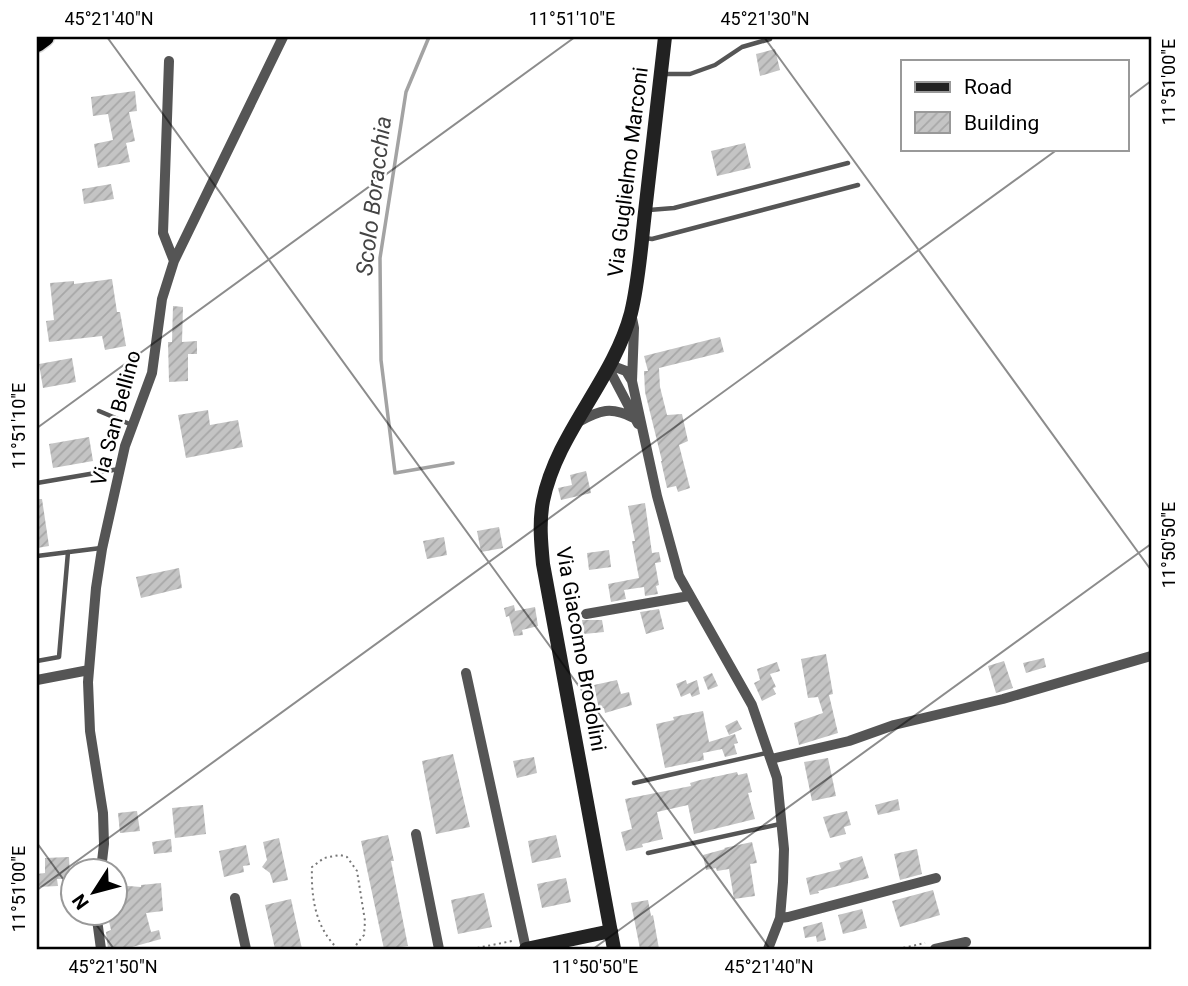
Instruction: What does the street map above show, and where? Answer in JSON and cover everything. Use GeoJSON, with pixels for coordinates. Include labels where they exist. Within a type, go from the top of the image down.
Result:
{"type":"FeatureCollection","features":[{"type":"Feature","properties":{"kind":"highway"},"geometry":{"type":"LineString","coordinates":[[37,43],[45,37]]}},
{"type":"Feature","properties":{"kind":"street","name":"Via San Bellino"},"geometry":{"type":"LineString","coordinates":[[103,856],[103,813],[90,731],[89,670],[102,549],[133,425],[152,373],[162,299],[174,261],[284,37]]}},
{"type":"Feature","properties":{"kind":"street","name":"Via Guglielmo Marconi"},"geometry":{"type":"LineString","coordinates":[[643,431],[609,367],[631,313],[665,37]]}},
{"type":"Feature","properties":{"kind":"street"},"geometry":{"type":"LineString","coordinates":[[169,61],[163,233],[174,261]]}},
{"type":"Feature","properties":{"kind":"street","name":"Via Guglielmo Marconi"},"geometry":{"type":"LineString","coordinates":[[631,313],[634,328],[632,381],[657,496],[679,576],[752,705],[777,778],[783,860],[780,918],[768,949]]}},
{"type":"Feature","properties":{"kind":"street"},"geometry":{"type":"LineString","coordinates":[[609,367],[626,371],[632,381]]}},
{"type":"Feature","properties":{"kind":"street","name":"Via Giacomo Brodolini"},"geometry":{"type":"LineString","coordinates":[[609,367],[554,463],[541,514],[540,540],[614,949]]}},
{"type":"Feature","properties":{"kind":"street"},"geometry":{"type":"LineString","coordinates":[[577,422],[595,412],[607,410],[619,410],[634,418]]}},
{"type":"Feature","properties":{"kind":"street"},"geometry":{"type":"LineString","coordinates":[[586,614],[689,596]]}},
{"type":"Feature","properties":{"kind":"street"},"geometry":{"type":"LineString","coordinates":[[770,755],[849,741],[894,725],[1003,699],[1151,656]]}},
{"type":"Feature","properties":{"kind":"street"},"geometry":{"type":"LineString","coordinates":[[37,680],[89,670]]}},
{"type":"Feature","properties":{"kind":"street"},"geometry":{"type":"LineString","coordinates":[[466,673],[525,944],[611,931]]}},
{"type":"Feature","properties":{"kind":"street"},"geometry":{"type":"LineString","coordinates":[[416,834],[439,949]]}},
{"type":"Feature","properties":{"kind":"street"},"geometry":{"type":"LineString","coordinates":[[780,918],[936,878]]}},
{"type":"Feature","properties":{"kind":"street"},"geometry":{"type":"LineString","coordinates":[[234,898],[246,949]]}},
{"type":"Feature","properties":{"kind":"street"},"geometry":{"type":"LineString","coordinates":[[98,926],[101,949]]}},
{"type":"Feature","properties":{"kind":"street"},"geometry":{"type":"LineString","coordinates":[[935,949],[966,942]]}},
{"type":"Feature","properties":{"kind":"lane"},"geometry":{"type":"LineString","coordinates":[[661,74],[690,74],[715,65],[742,47],[770,39]]}},
{"type":"Feature","properties":{"kind":"lane"},"geometry":{"type":"LineString","coordinates":[[645,209],[656,211],[674,208],[848,163]]}},
{"type":"Feature","properties":{"kind":"lane"},"geometry":{"type":"LineString","coordinates":[[642,238],[652,239],[858,186]]}},
{"type":"Feature","properties":{"kind":"lane"},"geometry":{"type":"LineString","coordinates":[[99,411],[133,425]]}},
{"type":"Feature","properties":{"kind":"lane"},"geometry":{"type":"LineString","coordinates":[[37,483],[119,469],[120,471]]}},
{"type":"Feature","properties":{"kind":"lane"},"geometry":{"type":"LineString","coordinates":[[37,556],[96,547],[102,549]]}},
{"type":"Feature","properties":{"kind":"lane"},"geometry":{"type":"LineString","coordinates":[[37,661],[59,657],[68,552]]}},
{"type":"Feature","properties":{"kind":"lane"},"geometry":{"type":"LineString","coordinates":[[634,783],[770,755]]}},
{"type":"Feature","properties":{"kind":"lane"},"geometry":{"type":"LineString","coordinates":[[648,853],[781,824]]}},
{"type":"Feature","properties":{"kind":"path"},"geometry":{"type":"LineString","coordinates":[[338,949],[330,942],[317,918],[312,867],[324,858],[340,855],[347,857],[357,871],[365,906],[363,935],[353,949]]}},
{"type":"Feature","properties":{"kind":"path"},"geometry":{"type":"LineString","coordinates":[[472,949],[525,944]]}},
{"type":"Feature","properties":{"kind":"building"},"geometry":{"type":"Polygon","coordinates":[[[775,49],[780,70],[760,76],[756,54],[775,49]]]}},
{"type":"Feature","properties":{"kind":"building"},"geometry":{"type":"Polygon","coordinates":[[[135,91],[137,111],[129,112],[135,141],[126,143],[130,162],[98,168],[94,144],[113,140],[108,114],[93,116],[91,97],[135,91]]]}},
{"type":"Feature","properties":{"kind":"building"},"geometry":{"type":"Polygon","coordinates":[[[745,143],[751,168],[717,176],[711,151],[745,143]]]}},
{"type":"Feature","properties":{"kind":"building"},"geometry":{"type":"Polygon","coordinates":[[[111,184],[114,199],[84,204],[82,189],[111,184]]]}},
{"type":"Feature","properties":{"kind":"building"},"geometry":{"type":"Polygon","coordinates":[[[112,279],[126,346],[105,350],[102,336],[49,342],[46,321],[54,320],[50,283],[74,281],[74,284],[112,279]]]}},
{"type":"Feature","properties":{"kind":"building"},"geometry":{"type":"Polygon","coordinates":[[[173,306],[183,307],[182,342],[197,341],[197,354],[188,354],[188,381],[169,382],[168,342],[172,342],[173,306]]]}},
{"type":"Feature","properties":{"kind":"building"},"geometry":{"type":"Polygon","coordinates":[[[720,337],[724,352],[659,368],[660,387],[667,415],[682,414],[688,441],[679,445],[690,488],[678,492],[676,486],[667,488],[645,392],[644,371],[648,371],[644,356],[720,337]]]}},
{"type":"Feature","properties":{"kind":"building"},"geometry":{"type":"Polygon","coordinates":[[[72,358],[76,382],[43,388],[39,364],[72,358]]]}},
{"type":"Feature","properties":{"kind":"building"},"geometry":{"type":"Polygon","coordinates":[[[208,410],[210,425],[238,420],[243,447],[186,458],[178,415],[208,410]]]}},
{"type":"Feature","properties":{"kind":"building"},"geometry":{"type":"Polygon","coordinates":[[[89,437],[93,461],[53,468],[49,444],[89,437]]]}},
{"type":"Feature","properties":{"kind":"building"},"geometry":{"type":"Polygon","coordinates":[[[586,471],[591,493],[561,500],[558,488],[572,485],[570,475],[586,471]]]}},
{"type":"Feature","properties":{"kind":"building"},"geometry":{"type":"Polygon","coordinates":[[[37,499],[42,499],[49,546],[37,548],[37,499]]]}},
{"type":"Feature","properties":{"kind":"building"},"geometry":{"type":"Polygon","coordinates":[[[645,503],[652,553],[659,552],[661,562],[655,563],[658,594],[645,596],[644,587],[624,590],[626,599],[611,602],[608,584],[639,578],[628,506],[645,503]]]}},
{"type":"Feature","properties":{"kind":"building"},"geometry":{"type":"Polygon","coordinates":[[[499,527],[503,548],[481,552],[477,531],[499,527]]]}},
{"type":"Feature","properties":{"kind":"building"},"geometry":{"type":"Polygon","coordinates":[[[444,537],[447,555],[427,559],[423,541],[444,537]]]}},
{"type":"Feature","properties":{"kind":"building"},"geometry":{"type":"Polygon","coordinates":[[[609,550],[611,567],[589,570],[587,553],[609,550]]]}},
{"type":"Feature","properties":{"kind":"building"},"geometry":{"type":"Polygon","coordinates":[[[179,568],[182,588],[141,598],[136,577],[179,568]]]}},
{"type":"Feature","properties":{"kind":"building"},"geometry":{"type":"Polygon","coordinates":[[[514,605],[515,611],[535,607],[538,626],[522,630],[523,635],[514,636],[504,608],[514,605]]]}},
{"type":"Feature","properties":{"kind":"building"},"geometry":{"type":"Polygon","coordinates":[[[659,609],[664,629],[646,634],[640,612],[659,609]]]}},
{"type":"Feature","properties":{"kind":"building"},"geometry":{"type":"Polygon","coordinates":[[[582,620],[602,620],[604,632],[584,634],[582,620]]]}},
{"type":"Feature","properties":{"kind":"building"},"geometry":{"type":"Polygon","coordinates":[[[826,654],[833,694],[829,695],[838,733],[799,745],[794,723],[823,713],[818,697],[808,698],[801,659],[826,654]]]}},
{"type":"Feature","properties":{"kind":"building"},"geometry":{"type":"Polygon","coordinates":[[[1044,658],[1046,667],[1026,673],[1023,663],[1044,658]]]}},
{"type":"Feature","properties":{"kind":"building"},"geometry":{"type":"Polygon","coordinates":[[[1004,661],[1013,688],[996,693],[988,666],[1004,661]]]}},
{"type":"Feature","properties":{"kind":"building"},"geometry":{"type":"Polygon","coordinates":[[[777,662],[780,671],[770,674],[776,694],[762,701],[754,683],[760,680],[757,669],[777,662]]]}},
{"type":"Feature","properties":{"kind":"building"},"geometry":{"type":"Polygon","coordinates":[[[712,673],[718,686],[708,690],[703,677],[712,673]]]}},
{"type":"Feature","properties":{"kind":"building"},"geometry":{"type":"Polygon","coordinates":[[[617,680],[621,694],[629,692],[632,705],[605,713],[604,708],[599,709],[594,685],[617,680]]]}},
{"type":"Feature","properties":{"kind":"building"},"geometry":{"type":"Polygon","coordinates":[[[686,680],[687,684],[697,680],[700,694],[692,697],[690,693],[681,697],[676,684],[686,680]]]}},
{"type":"Feature","properties":{"kind":"building"},"geometry":{"type":"Polygon","coordinates":[[[703,711],[709,742],[735,734],[737,754],[725,757],[722,749],[703,753],[704,760],[665,768],[656,724],[674,720],[673,717],[703,711]]]}},
{"type":"Feature","properties":{"kind":"building"},"geometry":{"type":"Polygon","coordinates":[[[737,720],[742,729],[729,735],[725,726],[737,720]]]}},
{"type":"Feature","properties":{"kind":"building"},"geometry":{"type":"Polygon","coordinates":[[[453,754],[470,827],[436,834],[422,761],[453,754]]]}},
{"type":"Feature","properties":{"kind":"building"},"geometry":{"type":"Polygon","coordinates":[[[534,757],[537,773],[517,778],[513,761],[534,757]]]}},
{"type":"Feature","properties":{"kind":"building"},"geometry":{"type":"Polygon","coordinates":[[[828,758],[836,796],[812,801],[804,762],[828,758]]]}},
{"type":"Feature","properties":{"kind":"building"},"geometry":{"type":"Polygon","coordinates":[[[737,772],[738,775],[747,773],[752,792],[748,793],[755,819],[694,834],[688,805],[657,812],[663,839],[626,851],[621,832],[632,829],[625,799],[691,786],[690,783],[737,772]]]}},
{"type":"Feature","properties":{"kind":"building"},"geometry":{"type":"Polygon","coordinates":[[[898,799],[900,810],[878,815],[875,805],[898,799]]]}},
{"type":"Feature","properties":{"kind":"building"},"geometry":{"type":"Polygon","coordinates":[[[203,805],[206,834],[175,838],[172,808],[203,805]]]}},
{"type":"Feature","properties":{"kind":"building"},"geometry":{"type":"Polygon","coordinates":[[[137,811],[140,831],[120,833],[118,813],[137,811]]]}},
{"type":"Feature","properties":{"kind":"building"},"geometry":{"type":"Polygon","coordinates":[[[847,811],[851,825],[844,827],[846,834],[830,838],[823,817],[847,811]]]}},
{"type":"Feature","properties":{"kind":"building"},"geometry":{"type":"Polygon","coordinates":[[[388,835],[408,946],[384,949],[361,841],[388,835]]]}},
{"type":"Feature","properties":{"kind":"building"},"geometry":{"type":"Polygon","coordinates":[[[556,835],[561,857],[532,863],[528,841],[556,835]]]}},
{"type":"Feature","properties":{"kind":"building"},"geometry":{"type":"Polygon","coordinates":[[[279,838],[288,880],[273,883],[270,873],[262,867],[267,860],[263,842],[279,838]]]}},
{"type":"Feature","properties":{"kind":"building"},"geometry":{"type":"Polygon","coordinates":[[[171,839],[172,852],[154,854],[152,842],[171,839]]]}},
{"type":"Feature","properties":{"kind":"building"},"geometry":{"type":"Polygon","coordinates":[[[752,842],[757,863],[750,864],[755,896],[734,899],[729,869],[706,870],[703,855],[752,842]]]}},
{"type":"Feature","properties":{"kind":"building"},"geometry":{"type":"Polygon","coordinates":[[[246,845],[250,865],[243,866],[244,872],[224,877],[219,851],[246,845]]]}},
{"type":"Feature","properties":{"kind":"building"},"geometry":{"type":"Polygon","coordinates":[[[917,849],[922,874],[900,880],[894,854],[917,849]]]}},
{"type":"Feature","properties":{"kind":"building"},"geometry":{"type":"Polygon","coordinates":[[[862,856],[869,878],[810,895],[806,878],[841,869],[839,863],[862,856]]]}},
{"type":"Feature","properties":{"kind":"building"},"geometry":{"type":"Polygon","coordinates":[[[60,857],[58,886],[37,887],[37,874],[45,873],[45,858],[60,857]]]}},
{"type":"Feature","properties":{"kind":"building"},"geometry":{"type":"Polygon","coordinates":[[[566,878],[571,902],[542,908],[537,884],[566,878]]]}},
{"type":"Feature","properties":{"kind":"building"},"geometry":{"type":"Polygon","coordinates":[[[161,883],[163,911],[146,913],[151,932],[159,930],[161,939],[125,949],[108,949],[106,932],[111,930],[110,926],[130,926],[130,886],[161,883]]]}},
{"type":"Feature","properties":{"kind":"building"},"geometry":{"type":"Polygon","coordinates":[[[933,890],[940,915],[900,927],[892,901],[933,890]]]}},
{"type":"Feature","properties":{"kind":"building"},"geometry":{"type":"Polygon","coordinates":[[[484,893],[492,927],[458,934],[451,900],[484,893]]]}},
{"type":"Feature","properties":{"kind":"building"},"geometry":{"type":"Polygon","coordinates":[[[291,899],[302,949],[275,949],[265,905],[291,899]]]}},
{"type":"Feature","properties":{"kind":"building"},"geometry":{"type":"Polygon","coordinates":[[[648,900],[659,949],[640,949],[631,903],[648,900]]]}},
{"type":"Feature","properties":{"kind":"building"},"geometry":{"type":"Polygon","coordinates":[[[862,909],[867,928],[843,934],[838,915],[862,909]]]}},
{"type":"Feature","properties":{"kind":"building"},"geometry":{"type":"Polygon","coordinates":[[[822,922],[826,940],[817,942],[816,936],[805,938],[803,927],[822,922]]]}},
{"type":"Feature","properties":{"kind":"waterway","name":"Scolo Boracchia"},"geometry":{"type":"LineString","coordinates":[[429,37],[406,92],[380,258],[381,360],[395,473],[453,463]]}}]}
